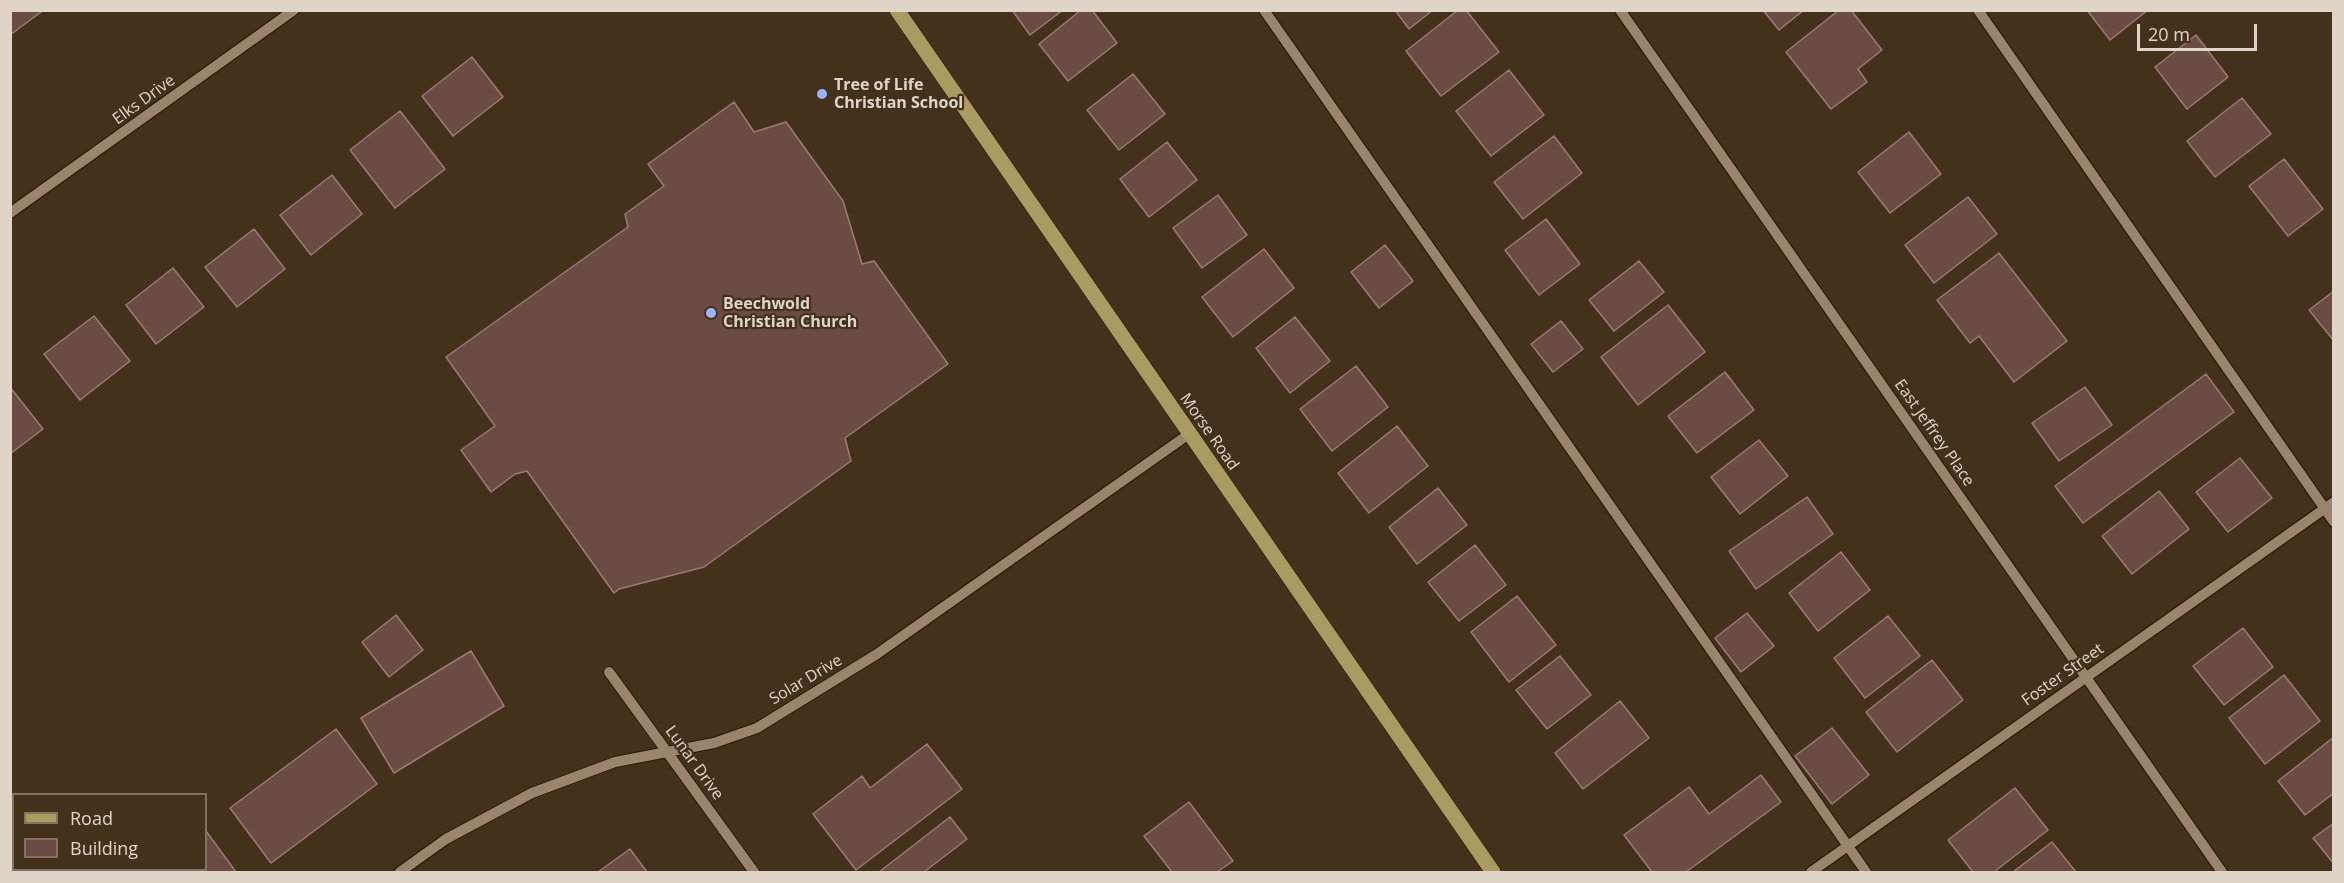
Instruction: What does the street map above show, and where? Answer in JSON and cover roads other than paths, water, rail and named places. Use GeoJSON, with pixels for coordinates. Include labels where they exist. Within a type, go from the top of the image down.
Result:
{"type":"FeatureCollection","features":[{"type":"Feature","properties":{"kind":"main road","name":"Morse Road"},"geometry":{"type":"LineString","coordinates":[[897,10],[1493,873]]}},
{"type":"Feature","properties":{"kind":"street","name":"Elks Drive"},"geometry":{"type":"LineString","coordinates":[[10,213],[294,10]]}},
{"type":"Feature","properties":{"kind":"street"},"geometry":{"type":"LineString","coordinates":[[1264,10],[1866,873]]}},
{"type":"Feature","properties":{"kind":"street","name":"East Jeffrey Place"},"geometry":{"type":"LineString","coordinates":[[1620,10],[2222,873]]}},
{"type":"Feature","properties":{"kind":"street"},"geometry":{"type":"LineString","coordinates":[[1978,10],[2329,505],[2334,522]]}},
{"type":"Feature","properties":{"kind":"street","name":"Solar Drive"},"geometry":{"type":"LineString","coordinates":[[400,873],[446,839],[532,793],[615,762],[714,743],[757,728],[877,654],[930,618],[1189,434]]}},
{"type":"Feature","properties":{"kind":"street","name":"Foster Street"},"geometry":{"type":"LineString","coordinates":[[1811,873],[2329,505]]}},
{"type":"Feature","properties":{"kind":"street","name":"Lunar Drive"},"geometry":{"type":"LineString","coordinates":[[609,672],[754,873]]}},
{"type":"Feature","properties":{"kind":"place","name":"Tree of Life Christian School"},"geometry":{"type":"Point","coordinates":[822,94]}},
{"type":"Feature","properties":{"kind":"place","name":"Beechwold Christian Church"},"geometry":{"type":"Point","coordinates":[711,313]}}]}
